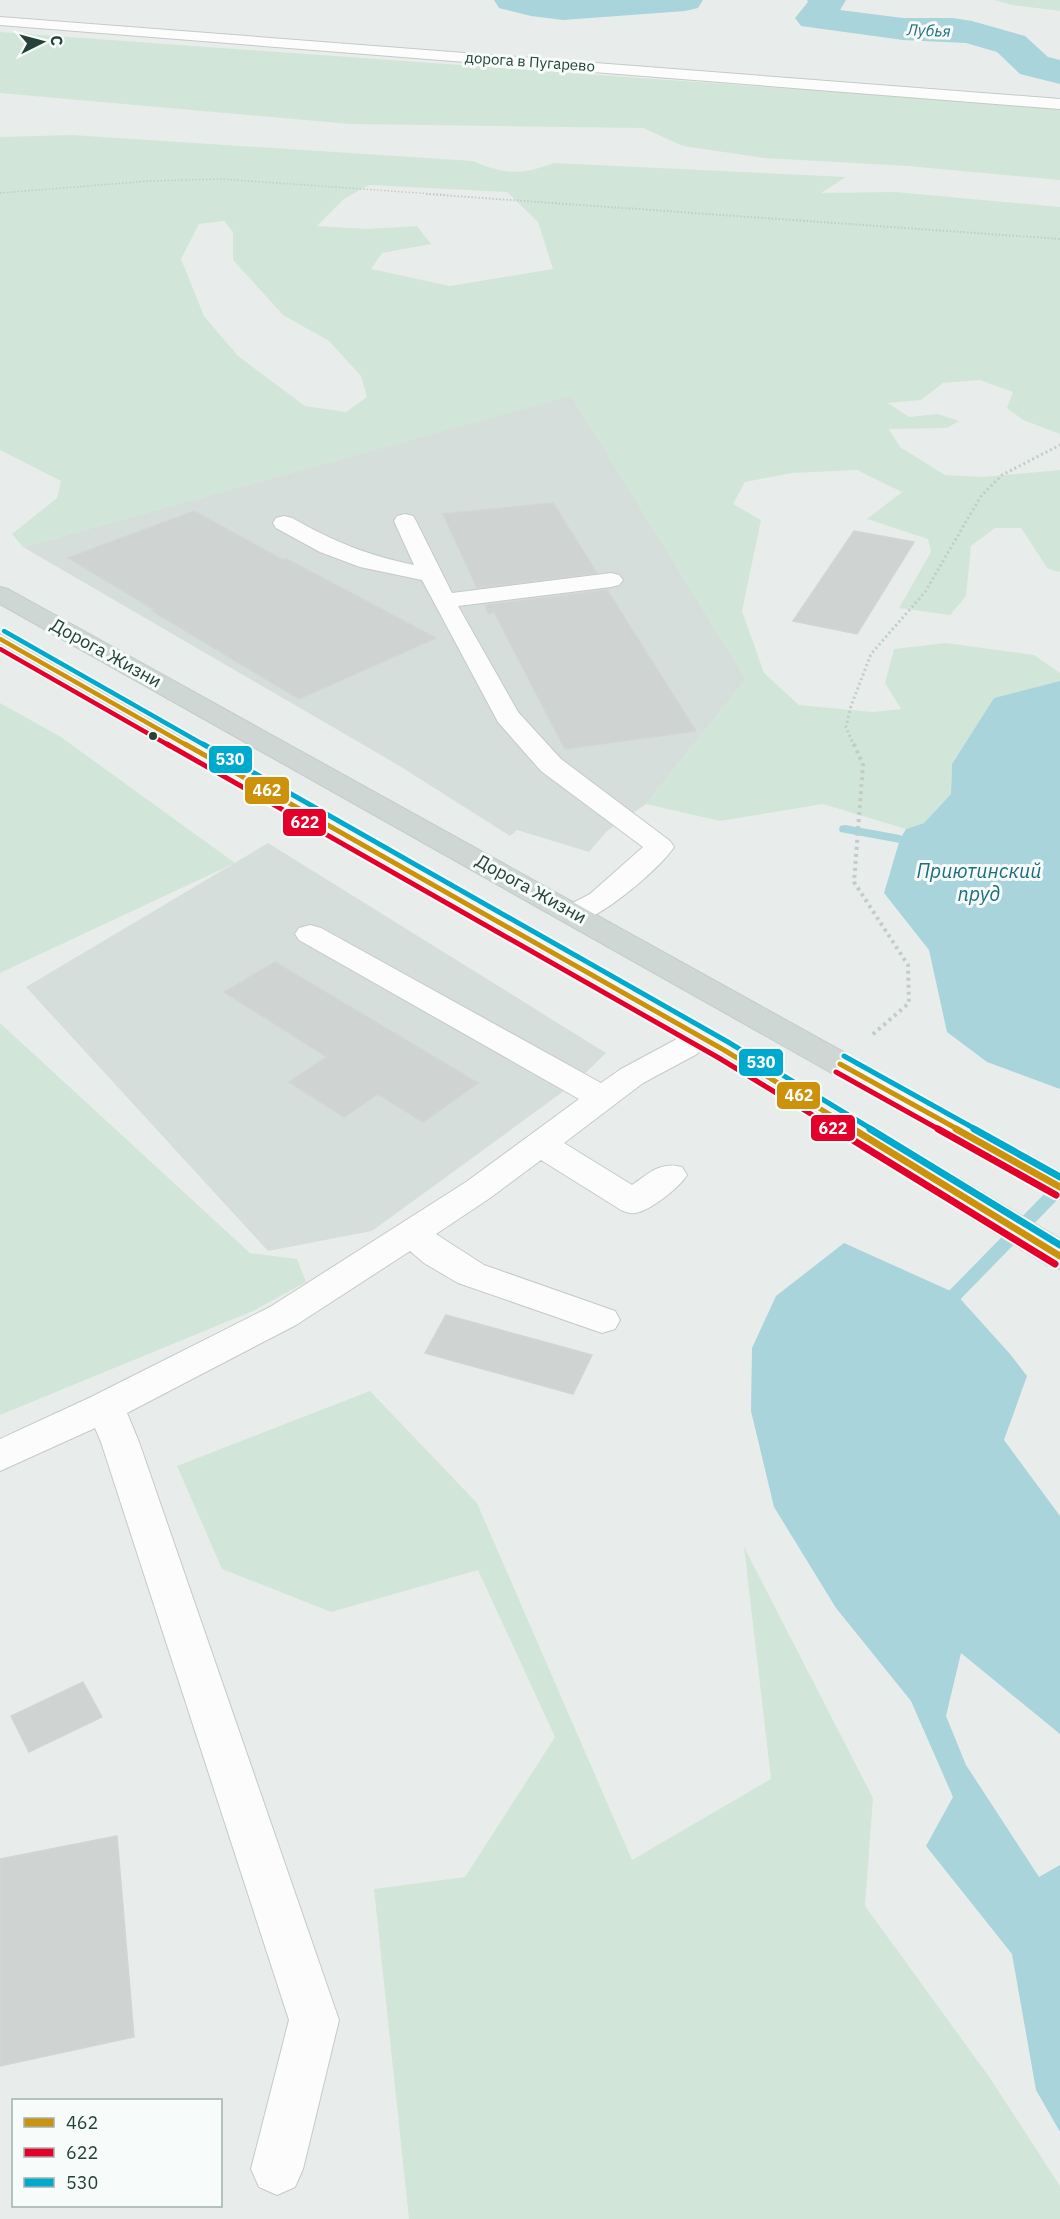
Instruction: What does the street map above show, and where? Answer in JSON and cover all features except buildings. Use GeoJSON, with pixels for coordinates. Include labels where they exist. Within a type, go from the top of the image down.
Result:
{"type":"FeatureCollection","features":[{"type":"Feature","properties":{"kind":"main road","name":"Дорога Жизни"},"geometry":{"type":"LineString","coordinates":[[0,594],[575,914],[723,999],[978,1139],[1060,1187]]}},
{"type":"Feature","properties":{"kind":"main road"},"geometry":{"type":"LineString","coordinates":[[0,639],[698,1036],[1060,1256]]}},
{"type":"Feature","properties":{"kind":"street","name":"дорога в Пугарево"},"geometry":{"type":"LineString","coordinates":[[0,21],[1060,104]]}},
{"type":"Feature","properties":{"kind":"street"},"geometry":{"type":"LineString","coordinates":[[405,521],[444,602],[507,716],[551,765],[583,791],[625,818],[660,847],[600,900],[575,914]]}},
{"type":"Feature","properties":{"kind":"street"},"geometry":{"type":"LineString","coordinates":[[284,523],[328,547],[368,562],[431,575]]}},
{"type":"Feature","properties":{"kind":"street"},"geometry":{"type":"LineString","coordinates":[[444,602],[612,580]]}},
{"type":"Feature","properties":{"kind":"street"},"geometry":{"type":"LineString","coordinates":[[310,934],[603,1098]]}},
{"type":"Feature","properties":{"kind":"street"},"geometry":{"type":"LineString","coordinates":[[0,1456],[105,1407],[283,1316],[478,1190],[632,1076],[686,1047],[698,1036]]}},
{"type":"Feature","properties":{"kind":"street"},"geometry":{"type":"LineString","coordinates":[[541,1144],[633,1202],[670,1175]]}},
{"type":"Feature","properties":{"kind":"street"},"geometry":{"type":"LineString","coordinates":[[411,1233],[437,1254],[471,1274],[602,1320]]}},
{"type":"Feature","properties":{"kind":"street"},"geometry":{"type":"LineString","coordinates":[[105,1407],[124,1453],[314,2020],[277,2169]]}},
{"type":"Feature","properties":{"kind":"path"},"geometry":{"type":"LineString","coordinates":[[0,193],[150,181],[221,179],[1060,239]]}},
{"type":"Feature","properties":{"kind":"path"},"geometry":{"type":"LineString","coordinates":[[871,1037],[909,1003],[908,965],[854,882],[863,765],[846,727],[851,706],[871,654],[925,592],[981,496],[1002,475],[1060,447]]}},
{"type":"Feature","properties":{"kind":"shaded area"},"geometry":{"type":"Polygon","coordinates":[[[571,395],[746,679],[646,804],[607,831],[589,852],[517,830],[510,836],[398,765],[23,547],[571,395]]]}},
{"type":"Feature","properties":{"kind":"shaded area"},"geometry":{"type":"Polygon","coordinates":[[[268,843],[606,1053],[575,1083],[372,1231],[268,1251],[26,987],[268,843]]]}},
{"type":"Feature","properties":{"kind":"green space"},"geometry":{"type":"Polygon","coordinates":[[[995,0],[1060,0],[1060,11],[1012,5],[995,0]]]}},
{"type":"Feature","properties":{"kind":"green space"},"geometry":{"type":"Polygon","coordinates":[[[0,32],[794,89],[802,87],[1060,108],[1060,180],[908,166],[764,158],[683,146],[643,128],[350,124],[0,93],[0,32]]]}},
{"type":"Feature","properties":{"kind":"green space"},"geometry":{"type":"Polygon","coordinates":[[[72,135],[473,161],[495,169],[514,172],[532,170],[554,163],[846,177],[821,193],[895,192],[1060,207],[1060,434],[1023,420],[1007,408],[1013,392],[980,380],[943,383],[921,400],[888,403],[909,417],[938,414],[959,421],[947,428],[889,429],[900,447],[945,475],[982,477],[1060,470],[1060,572],[1048,569],[1021,528],[995,528],[971,546],[966,596],[950,615],[899,608],[931,552],[928,539],[867,519],[902,492],[857,470],[792,473],[745,482],[733,504],[761,520],[742,611],[764,673],[799,705],[873,712],[901,709],[885,683],[894,649],[946,643],[1034,655],[1060,673],[1060,681],[994,698],[952,764],[951,794],[924,823],[906,829],[823,804],[720,821],[646,804],[746,679],[571,396],[23,547],[12,534],[57,498],[61,481],[0,450],[0,137],[72,135]],[[369,185],[344,199],[317,226],[368,229],[417,226],[431,244],[382,253],[371,269],[450,286],[553,269],[538,222],[507,192],[369,185]],[[224,221],[199,224],[181,259],[204,316],[238,356],[305,406],[346,412],[367,397],[361,376],[329,341],[283,315],[233,260],[233,232],[224,221]]]}},
{"type":"Feature","properties":{"kind":"green space"},"geometry":{"type":"Polygon","coordinates":[[[0,703],[61,737],[235,863],[0,973],[0,703]]]}},
{"type":"Feature","properties":{"kind":"green space"},"geometry":{"type":"Polygon","coordinates":[[[0,1023],[250,1253],[297,1259],[306,1282],[253,1311],[0,1415],[0,1023]]]}},
{"type":"Feature","properties":{"kind":"green space"},"geometry":{"type":"Polygon","coordinates":[[[370,1391],[477,1503],[632,1860],[771,1779],[744,1547],[873,1798],[865,1906],[990,2078],[1060,2186],[1060,2219],[409,2219],[374,1889],[465,1877],[555,1737],[478,1570],[331,1612],[222,1569],[177,1466],[370,1391]]]}},
{"type":"Feature","properties":{"kind":"water","name":"Приютинский пруд"},"geometry":{"type":"Polygon","coordinates":[[[1060,681],[1060,1089],[987,1062],[947,1032],[929,950],[884,893],[900,839],[906,829],[924,823],[951,794],[952,764],[994,698],[1060,681]]]}},
{"type":"Feature","properties":{"kind":"water"},"geometry":{"type":"Polygon","coordinates":[[[844,1243],[955,1293],[1027,1376],[1004,1440],[1060,1516],[1060,1734],[961,1653],[946,1716],[966,1765],[1039,1877],[1060,1865],[1060,2132],[1036,2090],[1012,1954],[926,1846],[953,1797],[911,1701],[836,1608],[774,1507],[751,1411],[752,1348],[776,1296],[844,1243]]]}},
{"type":"Feature","properties":{"kind":"waterway","name":"Лубья"},"geometry":{"type":"LineString","coordinates":[[512,0],[563,9],[685,0]]}},
{"type":"Feature","properties":{"kind":"waterway","name":"Лубья"},"geometry":{"type":"LineString","coordinates":[[825,0],[828,1],[814,18],[903,29],[953,29],[972,32],[1011,44],[1034,66],[1060,72]]}},
{"type":"Feature","properties":{"kind":"waterway"},"geometry":{"type":"LineString","coordinates":[[845,829],[900,839]]}},
{"type":"Feature","properties":{"kind":"waterway"},"geometry":{"type":"LineString","coordinates":[[942,1308],[1060,1188]]}},
{"type":"Feature","properties":{"kind":"transit line","name":"530"},"geometry":{"type":"LineString","coordinates":[[4,631],[728,1042],[1060,1245]]}},
{"type":"Feature","properties":{"kind":"transit line","name":"462"},"geometry":{"type":"LineString","coordinates":[[0,639],[724,1050],[1060,1256]]}},
{"type":"Feature","properties":{"kind":"transit line","name":"622"},"geometry":{"type":"LineString","coordinates":[[0,649],[719,1058],[1055,1264]]}},
{"type":"Feature","properties":{"kind":"transit line","name":"530"},"geometry":{"type":"LineString","coordinates":[[844,1056],[1060,1177]]}},
{"type":"Feature","properties":{"kind":"transit line","name":"462"},"geometry":{"type":"LineString","coordinates":[[840,1064],[1060,1187]]}},
{"type":"Feature","properties":{"kind":"transit line","name":"622"},"geometry":{"type":"LineString","coordinates":[[836,1072],[1056,1195]]}}]}
